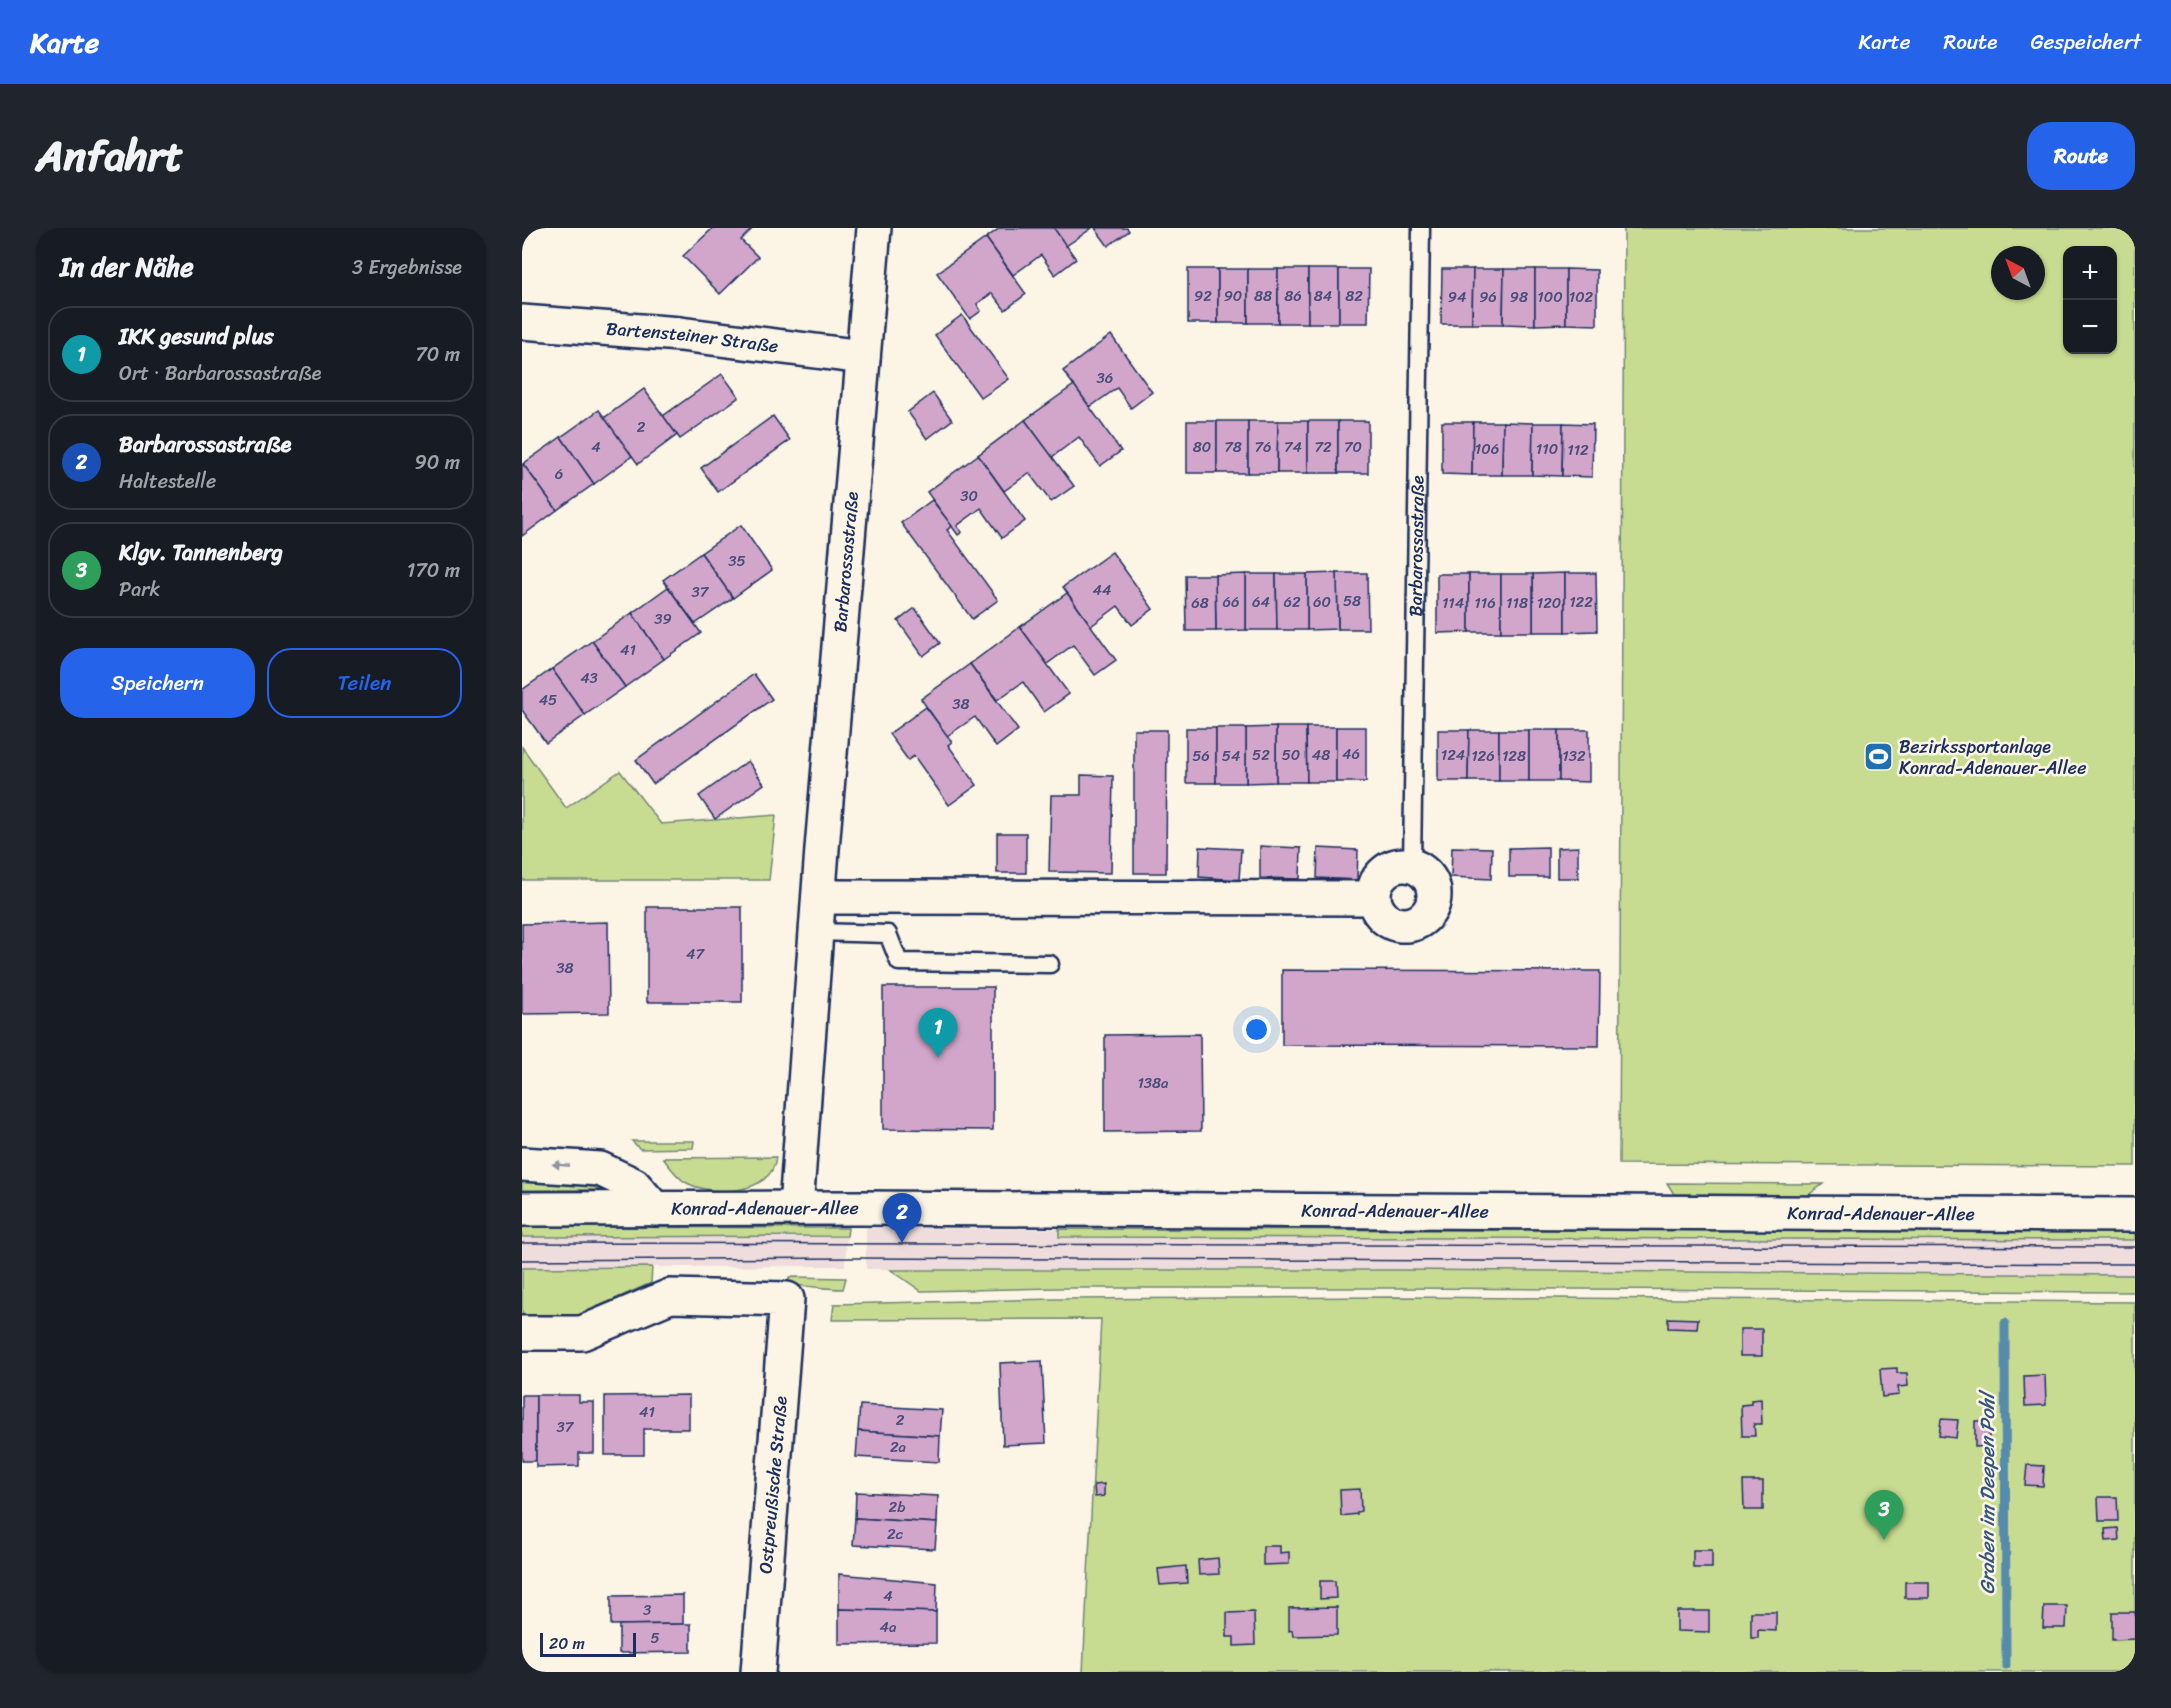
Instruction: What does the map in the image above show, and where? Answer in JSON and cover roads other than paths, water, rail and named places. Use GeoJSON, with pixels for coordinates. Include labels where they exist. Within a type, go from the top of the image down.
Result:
{"type":"FeatureCollection","features":[{"type":"Feature","properties":{"kind":"street","name":"Barbarossastraße"},"geometry":{"type":"LineString","coordinates":[[796,1208],[816,932],[874,228]]}},
{"type":"Feature","properties":{"kind":"street","name":"Bartensteiner Straße"},"geometry":{"type":"LineString","coordinates":[[522,322],[680,334],[863,357]]}},
{"type":"Feature","properties":{"kind":"street"},"geometry":{"type":"LineString","coordinates":[[1395,866],[1412,866],[1428,876],[1434,900],[1425,917],[1408,925],[1391,923],[1381,916],[1373,898],[1377,882],[1384,873],[1395,866]]}},
{"type":"Feature","properties":{"kind":"street"},"geometry":{"type":"LineString","coordinates":[[819,897],[1373,898]]}},
{"type":"Feature","properties":{"kind":"street","name":"Konrad-Adenauer-Allee"},"geometry":{"type":"LineString","coordinates":[[522,1164],[600,1169],[634,1185],[655,1209]]}},
{"type":"Feature","properties":{"kind":"street","name":"Konrad-Adenauer-Allee"},"geometry":{"type":"LineString","coordinates":[[522,1209],[796,1208],[2135,1215]]}},
{"type":"Feature","properties":{"kind":"street","name":"Ostpreußische Straße"},"geometry":{"type":"LineString","coordinates":[[522,1333],[582,1333],[670,1296],[787,1299],[758,1672]]}},
{"type":"Feature","properties":{"kind":"lane","name":"Barbarossastraße"},"geometry":{"type":"LineString","coordinates":[[1412,866],[1421,228]]}},
{"type":"Feature","properties":{"kind":"lane"},"geometry":{"type":"LineString","coordinates":[[816,932],[888,934],[899,962],[1050,964]]}},
{"type":"Feature","properties":{"kind":"waterway","name":"Graben im Deepen Pohl"},"geometry":{"type":"LineString","coordinates":[[2005,1323],[2006,1665]]}},
{"type":"Feature","properties":{"kind":"tram line"},"geometry":{"type":"LineString","coordinates":[[522,1243],[2135,1247]]}},
{"type":"Feature","properties":{"kind":"tram line"},"geometry":{"type":"LineString","coordinates":[[522,1260],[856,1258],[2135,1264]]}},
{"type":"Feature","properties":{"kind":"place","name":"Bezirkssportanlage Konrad-Adenauer-Allee"},"geometry":{"type":"Point","coordinates":[1878,757]}},
{"type":"Feature","properties":{"kind":"place","name":"IKK gesund plus"},"geometry":{"type":"Point","coordinates":[938,1058]}},
{"type":"Feature","properties":{"kind":"place","name":"Barbarossastraße"},"geometry":{"type":"Point","coordinates":[902,1243]}},
{"type":"Feature","properties":{"kind":"place","name":"Klgv. Tannenberg"},"geometry":{"type":"Point","coordinates":[1884,1540]}}]}
